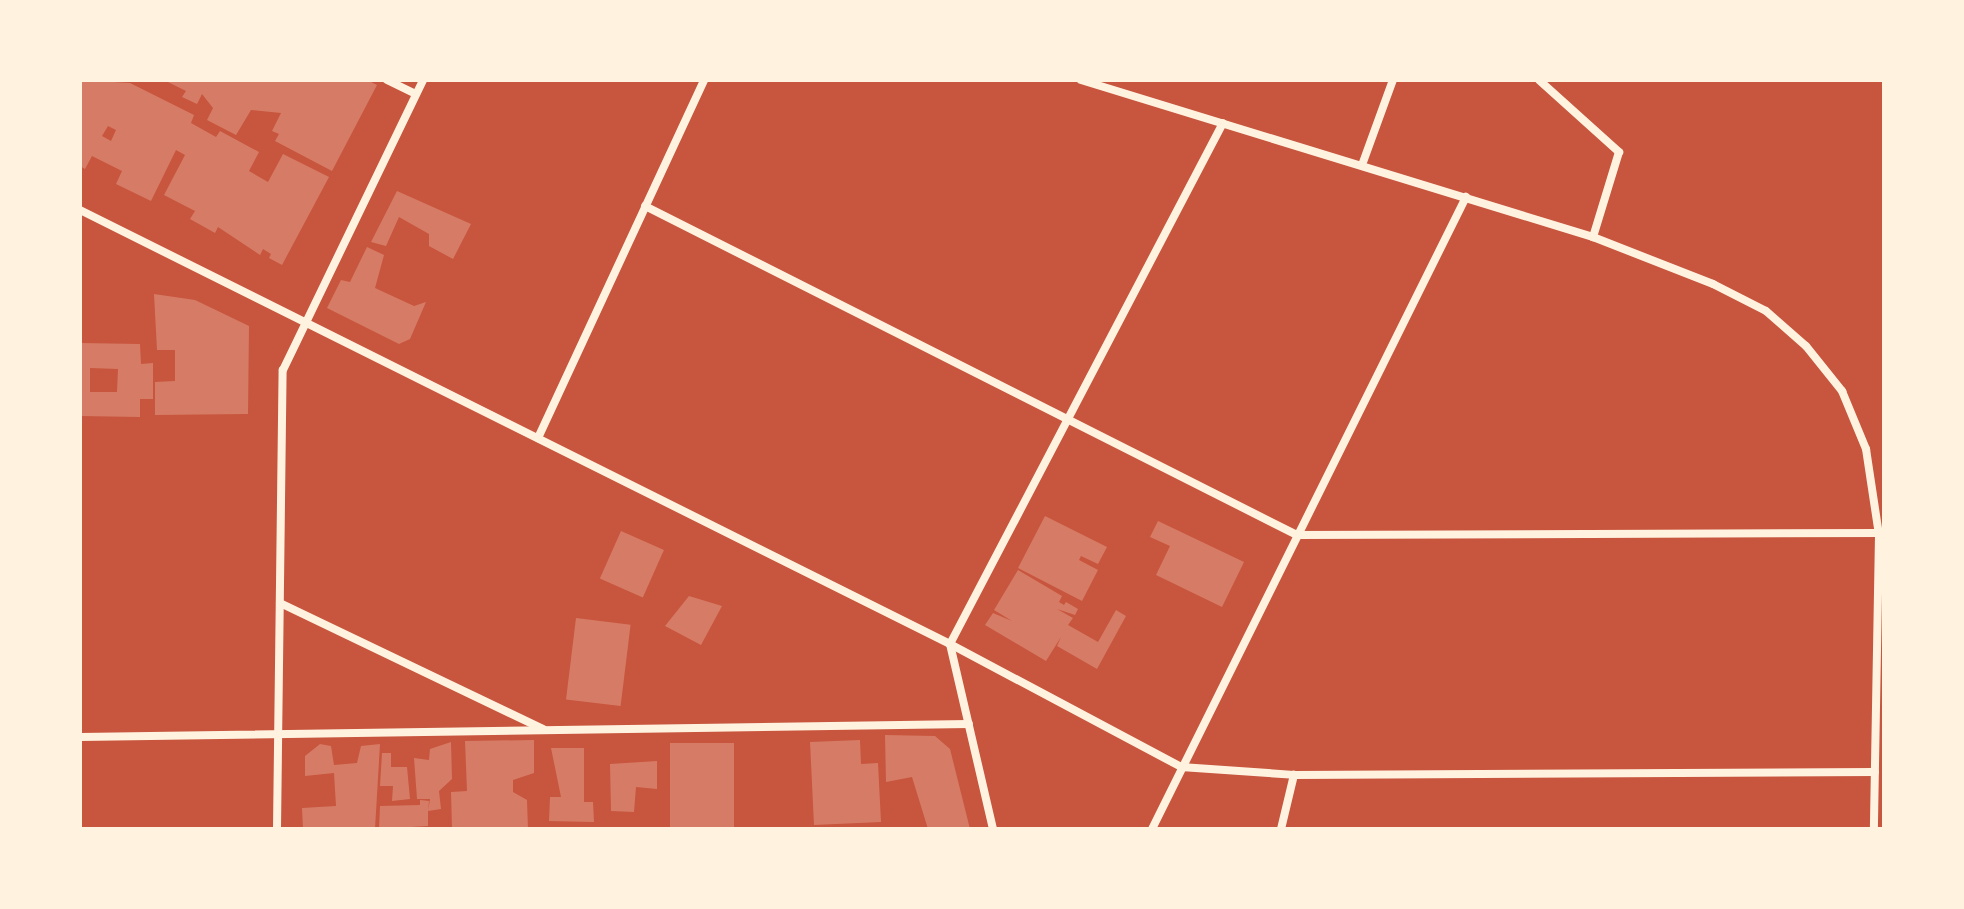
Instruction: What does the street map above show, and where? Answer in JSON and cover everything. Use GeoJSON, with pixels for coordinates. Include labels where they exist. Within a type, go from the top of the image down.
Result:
{"type":"FeatureCollection","features":[{"type":"Feature","properties":{"kind":"street"},"geometry":{"type":"LineString","coordinates":[[387,80],[416,94]]}},
{"type":"Feature","properties":{"kind":"street"},"geometry":{"type":"LineString","coordinates":[[277,829],[283,370],[423,80]]}},
{"type":"Feature","properties":{"kind":"street"},"geometry":{"type":"LineString","coordinates":[[538,438],[704,80]]}},
{"type":"Feature","properties":{"kind":"street"},"geometry":{"type":"LineString","coordinates":[[1082,80],[1593,237],[1766,311],[1806,346],[1842,391],[1866,449],[1881,534],[1874,829]]}},
{"type":"Feature","properties":{"kind":"street"},"geometry":{"type":"LineString","coordinates":[[1362,165],[1393,80]]}},
{"type":"Feature","properties":{"kind":"street"},"geometry":{"type":"LineString","coordinates":[[1539,80],[1619,152],[1593,237]]}},
{"type":"Feature","properties":{"kind":"street"},"geometry":{"type":"LineString","coordinates":[[993,829],[950,644],[1223,123]]}},
{"type":"Feature","properties":{"kind":"street"},"geometry":{"type":"LineString","coordinates":[[1152,829],[1466,197]]}},
{"type":"Feature","properties":{"kind":"street"},"geometry":{"type":"LineString","coordinates":[[645,206],[1297,535],[1881,534]]}},
{"type":"Feature","properties":{"kind":"street"},"geometry":{"type":"LineString","coordinates":[[80,210],[950,644],[1181,767],[1294,775],[1875,772]]}},
{"type":"Feature","properties":{"kind":"street"},"geometry":{"type":"LineString","coordinates":[[280,603],[545,730]]}},
{"type":"Feature","properties":{"kind":"street"},"geometry":{"type":"LineString","coordinates":[[80,737],[969,724]]}},
{"type":"Feature","properties":{"kind":"street"},"geometry":{"type":"LineString","coordinates":[[1281,829],[1294,775]]}},
{"type":"Feature","properties":{"kind":"building"},"geometry":{"type":"Polygon","coordinates":[[[80,80],[130,83],[194,115],[191,123],[216,137],[220,131],[259,152],[249,171],[268,182],[283,154],[329,177],[282,265],[269,258],[271,254],[263,249],[260,255],[218,227],[215,233],[190,219],[195,211],[164,195],[185,155],[176,150],[151,201],[116,184],[122,171],[92,156],[85,169],[80,166],[80,80]],[[108,126],[102,136],[111,141],[116,130],[108,126]]]}},
{"type":"Feature","properties":{"kind":"building"},"geometry":{"type":"Polygon","coordinates":[[[164,80],[367,80],[377,85],[332,171],[275,141],[279,134],[272,131],[281,113],[251,110],[236,135],[207,120],[213,108],[202,94],[197,104],[182,97],[186,91],[164,80]]]}},
{"type":"Feature","properties":{"kind":"building"},"geometry":{"type":"Polygon","coordinates":[[[397,191],[471,224],[453,259],[429,246],[429,234],[399,217],[386,246],[371,242],[397,191]]]}},
{"type":"Feature","properties":{"kind":"building"},"geometry":{"type":"Polygon","coordinates":[[[367,247],[384,255],[375,288],[414,306],[426,302],[410,339],[399,344],[327,308],[341,280],[350,282],[367,247]]]}},
{"type":"Feature","properties":{"kind":"building"},"geometry":{"type":"Polygon","coordinates":[[[154,294],[195,300],[249,326],[248,414],[155,415],[155,382],[175,381],[175,350],[157,350],[154,294]]]}},
{"type":"Feature","properties":{"kind":"building"},"geometry":{"type":"Polygon","coordinates":[[[80,343],[140,344],[141,364],[153,363],[153,399],[140,399],[140,417],[80,416],[80,343]],[[90,368],[90,392],[117,392],[118,369],[90,368]]]}},
{"type":"Feature","properties":{"kind":"building"},"geometry":{"type":"Polygon","coordinates":[[[1045,516],[1107,547],[1098,564],[1081,556],[1079,560],[1098,570],[1082,601],[1018,568],[1045,516]]]}},
{"type":"Feature","properties":{"kind":"building"},"geometry":{"type":"Polygon","coordinates":[[[1158,521],[1244,562],[1222,607],[1156,575],[1170,546],[1150,537],[1158,521]]]}},
{"type":"Feature","properties":{"kind":"building"},"geometry":{"type":"Polygon","coordinates":[[[621,531],[664,550],[643,598],[600,579],[621,531]]]}},
{"type":"Feature","properties":{"kind":"building"},"geometry":{"type":"Polygon","coordinates":[[[1018,570],[1062,596],[1059,602],[1064,605],[1066,602],[1078,609],[1075,615],[1057,609],[1073,618],[1068,625],[1098,642],[1116,610],[1126,616],[1097,669],[1057,646],[1061,637],[1046,661],[985,625],[993,613],[1012,621],[994,610],[1018,570]]]}},
{"type":"Feature","properties":{"kind":"building"},"geometry":{"type":"Polygon","coordinates":[[[689,596],[722,606],[701,645],[665,626],[689,596]]]}},
{"type":"Feature","properties":{"kind":"building"},"geometry":{"type":"Polygon","coordinates":[[[576,618],[631,625],[621,706],[566,699],[576,618]]]}},
{"type":"Feature","properties":{"kind":"building"},"geometry":{"type":"Polygon","coordinates":[[[885,735],[935,736],[950,749],[970,829],[928,829],[912,777],[886,782],[885,735]]]}},
{"type":"Feature","properties":{"kind":"building"},"geometry":{"type":"Polygon","coordinates":[[[534,740],[534,773],[513,780],[513,792],[527,800],[528,829],[452,829],[451,792],[467,791],[465,741],[534,740]]]}},
{"type":"Feature","properties":{"kind":"building"},"geometry":{"type":"Polygon","coordinates":[[[860,740],[861,764],[878,763],[881,822],[814,825],[810,742],[860,740]]]}},
{"type":"Feature","properties":{"kind":"building"},"geometry":{"type":"Polygon","coordinates":[[[451,742],[452,779],[439,791],[441,809],[428,811],[430,799],[417,799],[414,758],[429,760],[430,749],[451,742]]]}},
{"type":"Feature","properties":{"kind":"building"},"geometry":{"type":"Polygon","coordinates":[[[670,743],[734,743],[734,829],[670,829],[670,743]]]}},
{"type":"Feature","properties":{"kind":"building"},"geometry":{"type":"Polygon","coordinates":[[[320,744],[331,746],[334,765],[357,763],[361,746],[380,744],[375,829],[303,829],[302,808],[336,806],[334,773],[305,776],[305,756],[320,744]]]}},
{"type":"Feature","properties":{"kind":"building"},"geometry":{"type":"Polygon","coordinates":[[[551,748],[584,748],[584,802],[593,802],[594,822],[549,821],[550,797],[561,797],[551,748]]]}},
{"type":"Feature","properties":{"kind":"building"},"geometry":{"type":"Polygon","coordinates":[[[382,753],[391,753],[391,767],[407,767],[410,799],[392,801],[393,786],[380,786],[382,753]]]}},
{"type":"Feature","properties":{"kind":"building"},"geometry":{"type":"Polygon","coordinates":[[[657,761],[657,789],[636,787],[634,812],[611,811],[610,764],[657,761]]]}},
{"type":"Feature","properties":{"kind":"building"},"geometry":{"type":"Polygon","coordinates":[[[420,800],[429,801],[428,826],[379,829],[380,806],[420,805],[420,800]]]}}]}
